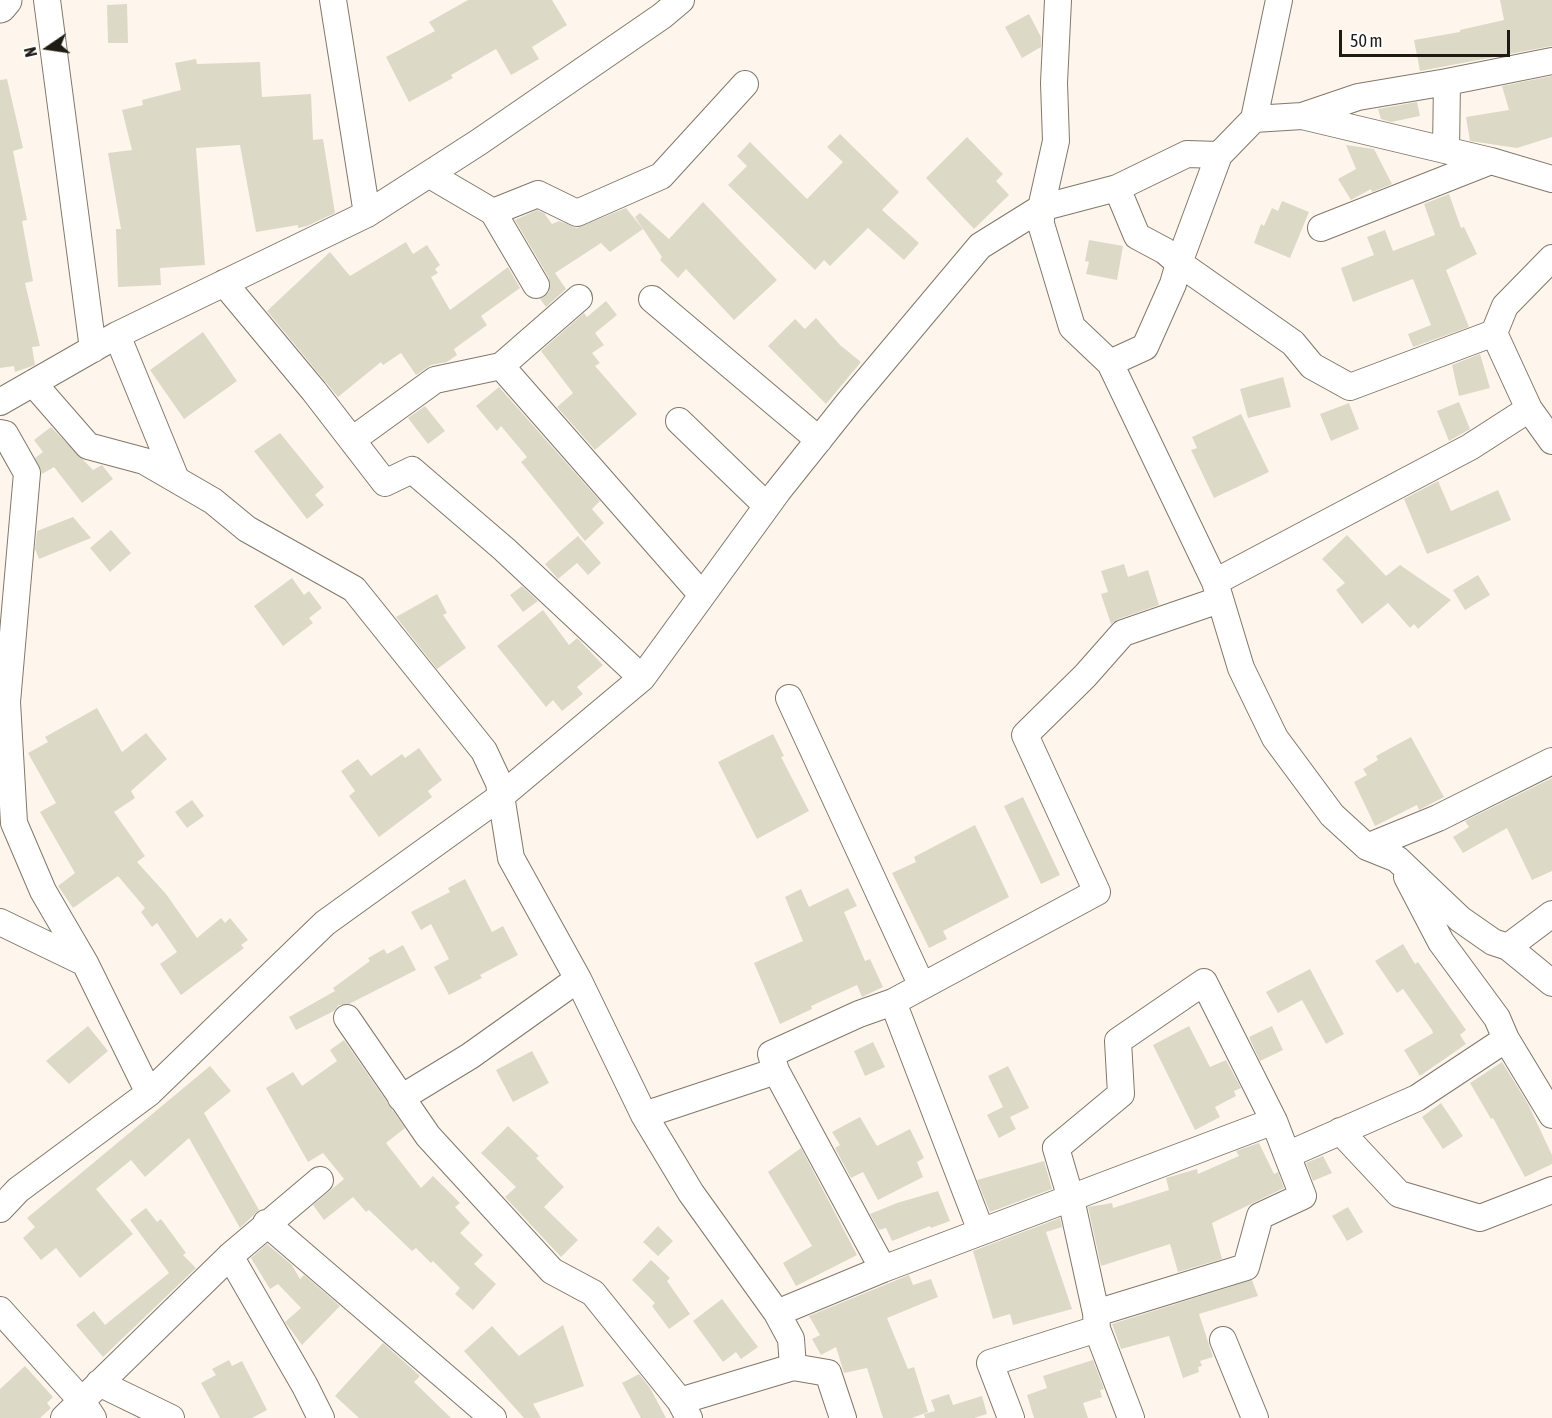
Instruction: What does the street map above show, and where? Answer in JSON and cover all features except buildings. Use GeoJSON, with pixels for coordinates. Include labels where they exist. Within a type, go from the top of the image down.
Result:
{"type":"FeatureCollection","features":[{"type":"Feature","properties":{"kind":"street"},"geometry":{"type":"LineString","coordinates":[[0,6],[5,0]]}},
{"type":"Feature","properties":{"kind":"street"},"geometry":{"type":"LineString","coordinates":[[47,0],[93,349]]}},
{"type":"Feature","properties":{"kind":"street"},"geometry":{"type":"LineString","coordinates":[[333,0],[367,214]]}},
{"type":"Feature","properties":{"kind":"street"},"geometry":{"type":"LineString","coordinates":[[0,402],[117,335],[367,214],[430,175],[662,16],[681,0]]}},
{"type":"Feature","properties":{"kind":"street"},"geometry":{"type":"LineString","coordinates":[[1058,0],[1054,83],[1056,141],[1041,208],[1041,224],[1072,327],[1110,363],[1217,591],[1241,668],[1275,738],[1332,814],[1367,847],[1397,859],[1460,919],[1493,942],[1508,947],[1552,983]]}},
{"type":"Feature","properties":{"kind":"street"},"geometry":{"type":"LineString","coordinates":[[1110,363],[1145,347],[1173,284],[1219,155],[1254,119],[1279,0]]}},
{"type":"Feature","properties":{"kind":"street"},"geometry":{"type":"LineString","coordinates":[[1254,119],[1302,116],[1358,97],[1552,61]]}},
{"type":"Feature","properties":{"kind":"street"},"geometry":{"type":"LineString","coordinates":[[1446,150],[1447,82]]}},
{"type":"Feature","properties":{"kind":"street"},"geometry":{"type":"LineString","coordinates":[[493,212],[538,194],[577,213],[661,176],[745,84]]}},
{"type":"Feature","properties":{"kind":"street"},"geometry":{"type":"LineString","coordinates":[[1302,116],[1491,161],[1552,179]]}},
{"type":"Feature","properties":{"kind":"street"},"geometry":{"type":"LineString","coordinates":[[0,1209],[18,1190],[149,1093],[325,923],[500,797],[642,678],[767,506],[980,246],[1041,208],[1117,188],[1187,154],[1219,155]]}},
{"type":"Feature","properties":{"kind":"street"},"geometry":{"type":"LineString","coordinates":[[1321,228],[1491,161]]}},
{"type":"Feature","properties":{"kind":"street"},"geometry":{"type":"LineString","coordinates":[[430,175],[493,212],[536,285]]}},
{"type":"Feature","properties":{"kind":"street"},"geometry":{"type":"LineString","coordinates":[[1117,188],[1137,236],[1165,251],[1293,343],[1312,366],[1350,387],[1494,333]]}},
{"type":"Feature","properties":{"kind":"street"},"geometry":{"type":"LineString","coordinates":[[1552,258],[1505,306],[1494,333],[1529,409],[1552,441]]}},
{"type":"Feature","properties":{"kind":"street"},"geometry":{"type":"LineString","coordinates":[[224,283],[385,483],[412,470],[504,549],[642,678]]}},
{"type":"Feature","properties":{"kind":"street"},"geometry":{"type":"LineString","coordinates":[[352,440],[435,380],[501,366],[579,298]]}},
{"type":"Feature","properties":{"kind":"street"},"geometry":{"type":"LineString","coordinates":[[652,300],[819,440]]}},
{"type":"Feature","properties":{"kind":"street"},"geometry":{"type":"LineString","coordinates":[[117,335],[176,479]]}},
{"type":"Feature","properties":{"kind":"street"},"geometry":{"type":"LineString","coordinates":[[501,366],[702,595]]}},
{"type":"Feature","properties":{"kind":"street"},"geometry":{"type":"LineString","coordinates":[[33,383],[88,446],[144,461],[213,501],[247,529],[354,589],[484,751],[495,770],[511,858],[578,980],[644,1115],[691,1193],[777,1313],[791,1339],[793,1367]]}},
{"type":"Feature","properties":{"kind":"street"},"geometry":{"type":"LineString","coordinates":[[883,1269],[776,1071],[771,1054],[893,1002],[921,984],[1097,892],[1025,735],[1085,676],[1123,633],[1217,591],[1470,447],[1529,409]]}},
{"type":"Feature","properties":{"kind":"street"},"geometry":{"type":"LineString","coordinates":[[679,421],[767,506]]}},
{"type":"Feature","properties":{"kind":"street"},"geometry":{"type":"LineString","coordinates":[[0,433],[5,434],[27,473],[8,702],[14,823],[43,891],[85,963],[149,1093]]}},
{"type":"Feature","properties":{"kind":"street"},"geometry":{"type":"LineString","coordinates":[[789,698],[921,984]]}},
{"type":"Feature","properties":{"kind":"street"},"geometry":{"type":"LineString","coordinates":[[1367,847],[1438,818],[1552,761]]}},
{"type":"Feature","properties":{"kind":"street"},"geometry":{"type":"LineString","coordinates":[[1397,859],[1441,942],[1497,1018],[1506,1039],[1552,1115]]}},
{"type":"Feature","properties":{"kind":"street"},"geometry":{"type":"LineString","coordinates":[[1508,947],[1552,914]]}},
{"type":"Feature","properties":{"kind":"street"},"geometry":{"type":"LineString","coordinates":[[0,922],[85,963]]}},
{"type":"Feature","properties":{"kind":"street"},"geometry":{"type":"LineString","coordinates":[[400,1098],[470,1056],[578,980]]}},
{"type":"Feature","properties":{"kind":"street"},"geometry":{"type":"LineString","coordinates":[[1011,1418],[990,1363],[1096,1321],[1246,1266],[1260,1216],[1303,1196],[1274,1121],[1204,982],[1118,1041],[1121,1094],[1056,1148],[1071,1199],[1096,1321],[1131,1418]]}},
{"type":"Feature","properties":{"kind":"street"},"geometry":{"type":"LineString","coordinates":[[893,1002],[981,1231]]}},
{"type":"Feature","properties":{"kind":"street"},"geometry":{"type":"LineString","coordinates":[[347,1018],[428,1136],[552,1271],[593,1293],[684,1409],[793,1367],[828,1373],[843,1418]]}},
{"type":"Feature","properties":{"kind":"street"},"geometry":{"type":"LineString","coordinates":[[1287,1155],[1417,1098],[1506,1039]]}},
{"type":"Feature","properties":{"kind":"street"},"geometry":{"type":"LineString","coordinates":[[644,1115],[776,1071]]}},
{"type":"Feature","properties":{"kind":"street"},"geometry":{"type":"LineString","coordinates":[[777,1313],[981,1231],[1274,1121]]}},
{"type":"Feature","properties":{"kind":"street"},"geometry":{"type":"LineString","coordinates":[[1340,1131],[1399,1194],[1480,1218],[1552,1190]]}},
{"type":"Feature","properties":{"kind":"street"},"geometry":{"type":"LineString","coordinates":[[85,1405],[230,1256],[266,1223],[320,1180]]}},
{"type":"Feature","properties":{"kind":"street"},"geometry":{"type":"LineString","coordinates":[[266,1223],[493,1418]]}},
{"type":"Feature","properties":{"kind":"street"},"geometry":{"type":"LineString","coordinates":[[230,1256],[321,1418]]}},
{"type":"Feature","properties":{"kind":"street"},"geometry":{"type":"LineString","coordinates":[[0,1310],[85,1405],[171,1418]]}},
{"type":"Feature","properties":{"kind":"street"},"geometry":{"type":"LineString","coordinates":[[1223,1340],[1255,1418]]}}]}
